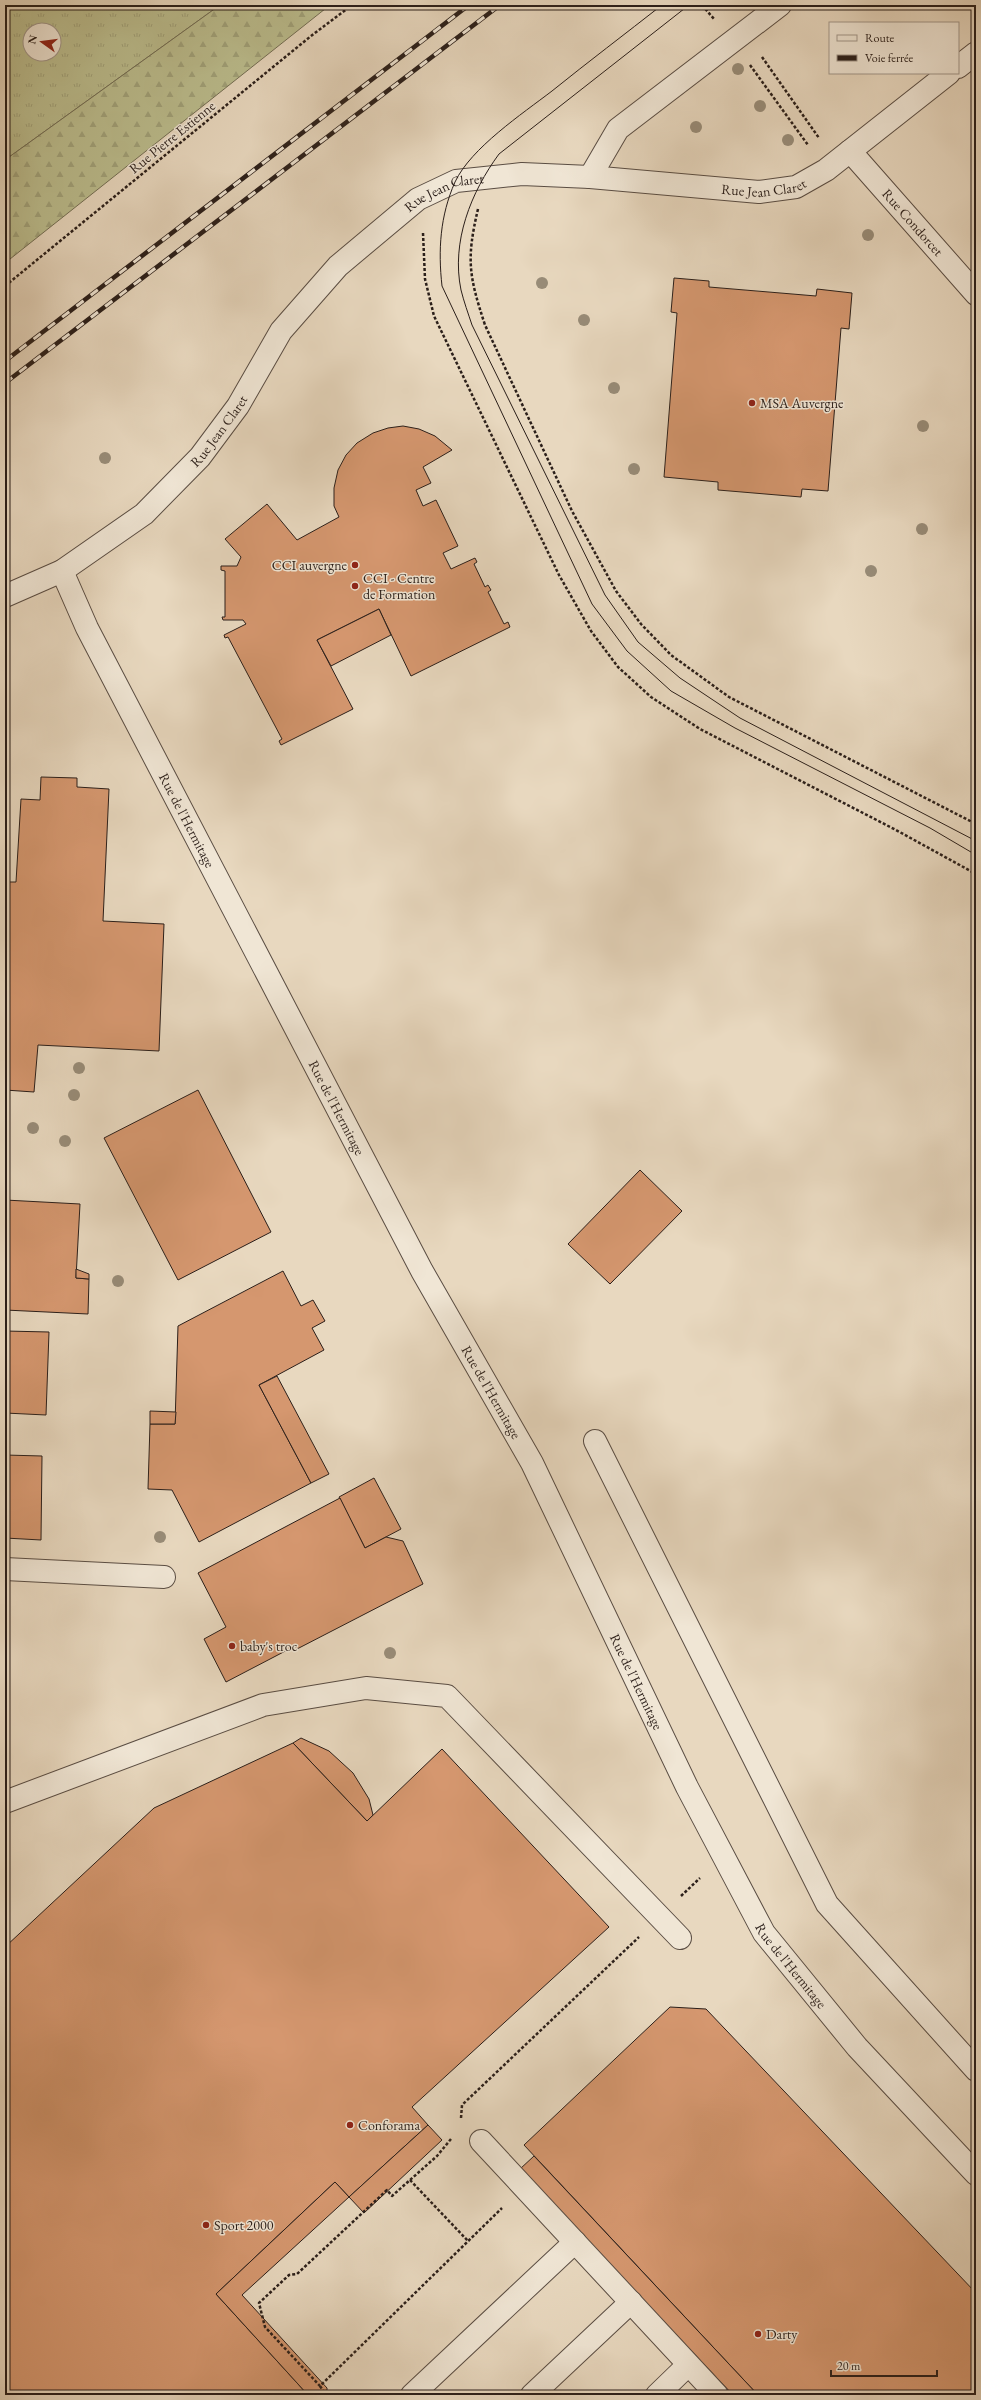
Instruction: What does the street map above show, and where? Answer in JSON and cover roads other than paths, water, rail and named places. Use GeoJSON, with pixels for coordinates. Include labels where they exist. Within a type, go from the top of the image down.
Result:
{"type":"FeatureCollection","features":[{"type":"Feature","properties":{"kind":"street"},"geometry":{"type":"LineString","coordinates":[[590,177],[618,129],[780,5]]}},
{"type":"Feature","properties":{"kind":"street"},"geometry":{"type":"LineString","coordinates":[[959,66],[976,53]]}},
{"type":"Feature","properties":{"kind":"street","name":"Rue Jean Claret"},"geometry":{"type":"LineString","coordinates":[[5,596],[62,571],[144,514],[200,457],[238,406],[281,330],[338,266],[418,199],[456,181],[522,174],[590,177],[759,192],[796,186],[826,170],[948,74]]}},
{"type":"Feature","properties":{"kind":"street","name":"Rue Condorcet"},"geometry":{"type":"LineString","coordinates":[[850,151],[976,294]]}},
{"type":"Feature","properties":{"kind":"street","name":"Rue de l'Hermitage"},"geometry":{"type":"LineString","coordinates":[[62,571],[87,628],[418,1264],[532,1464],[687,1788],[764,1933],[857,2047],[976,2174]]}},
{"type":"Feature","properties":{"kind":"street"},"geometry":{"type":"LineString","coordinates":[[595,1440],[827,1904],[976,2070]]}},
{"type":"Feature","properties":{"kind":"street"},"geometry":{"type":"LineString","coordinates":[[5,1568],[164,1577]]}},
{"type":"Feature","properties":{"kind":"street"},"geometry":{"type":"LineString","coordinates":[[5,1802],[263,1705],[366,1688],[447,1696],[680,1938]]}},
{"type":"Feature","properties":{"kind":"street"},"geometry":{"type":"LineString","coordinates":[[481,2141],[717,2395]]}},
{"type":"Feature","properties":{"kind":"street"},"geometry":{"type":"LineString","coordinates":[[412,2395],[575,2242]]}},
{"type":"Feature","properties":{"kind":"street"},"geometry":{"type":"LineString","coordinates":[[532,2395],[631,2302]]}},
{"type":"Feature","properties":{"kind":"street"},"geometry":{"type":"LineString","coordinates":[[657,2395],[688,2365]]}},
{"type":"Feature","properties":{"kind":"tram line"},"geometry":{"type":"LineString","coordinates":[[662,5],[498,132],[463,169],[455,182],[443,220],[440,246],[442,286],[592,604],[627,651],[671,691],[735,728],[930,828],[976,855]]}},
{"type":"Feature","properties":{"kind":"tram line"},"geometry":{"type":"LineString","coordinates":[[689,5],[499,154],[472,201],[461,236],[459,254],[461,290],[472,325],[605,595],[638,642],[680,678],[740,718],[976,841]]}},
{"type":"Feature","properties":{"kind":"railway"},"geometry":{"type":"LineString","coordinates":[[5,361],[469,5]]}},
{"type":"Feature","properties":{"kind":"railway"},"geometry":{"type":"LineString","coordinates":[[5,383],[500,5]]}},
{"type":"Feature","properties":{"kind":"place","name":"MSA Auvergne"},"geometry":{"type":"Point","coordinates":[752,403]}},
{"type":"Feature","properties":{"kind":"place","name":"CCI auvergne"},"geometry":{"type":"Point","coordinates":[355,565]}},
{"type":"Feature","properties":{"kind":"place","name":"CCI - Centre de Formation"},"geometry":{"type":"Point","coordinates":[355,586]}},
{"type":"Feature","properties":{"kind":"place","name":"baby's troc"},"geometry":{"type":"Point","coordinates":[232,1646]}},
{"type":"Feature","properties":{"kind":"place","name":"Conforama"},"geometry":{"type":"Point","coordinates":[350,2125]}},
{"type":"Feature","properties":{"kind":"place","name":"Sport 2000"},"geometry":{"type":"Point","coordinates":[206,2225]}},
{"type":"Feature","properties":{"kind":"place","name":"Darty"},"geometry":{"type":"Point","coordinates":[758,2334]}}]}
